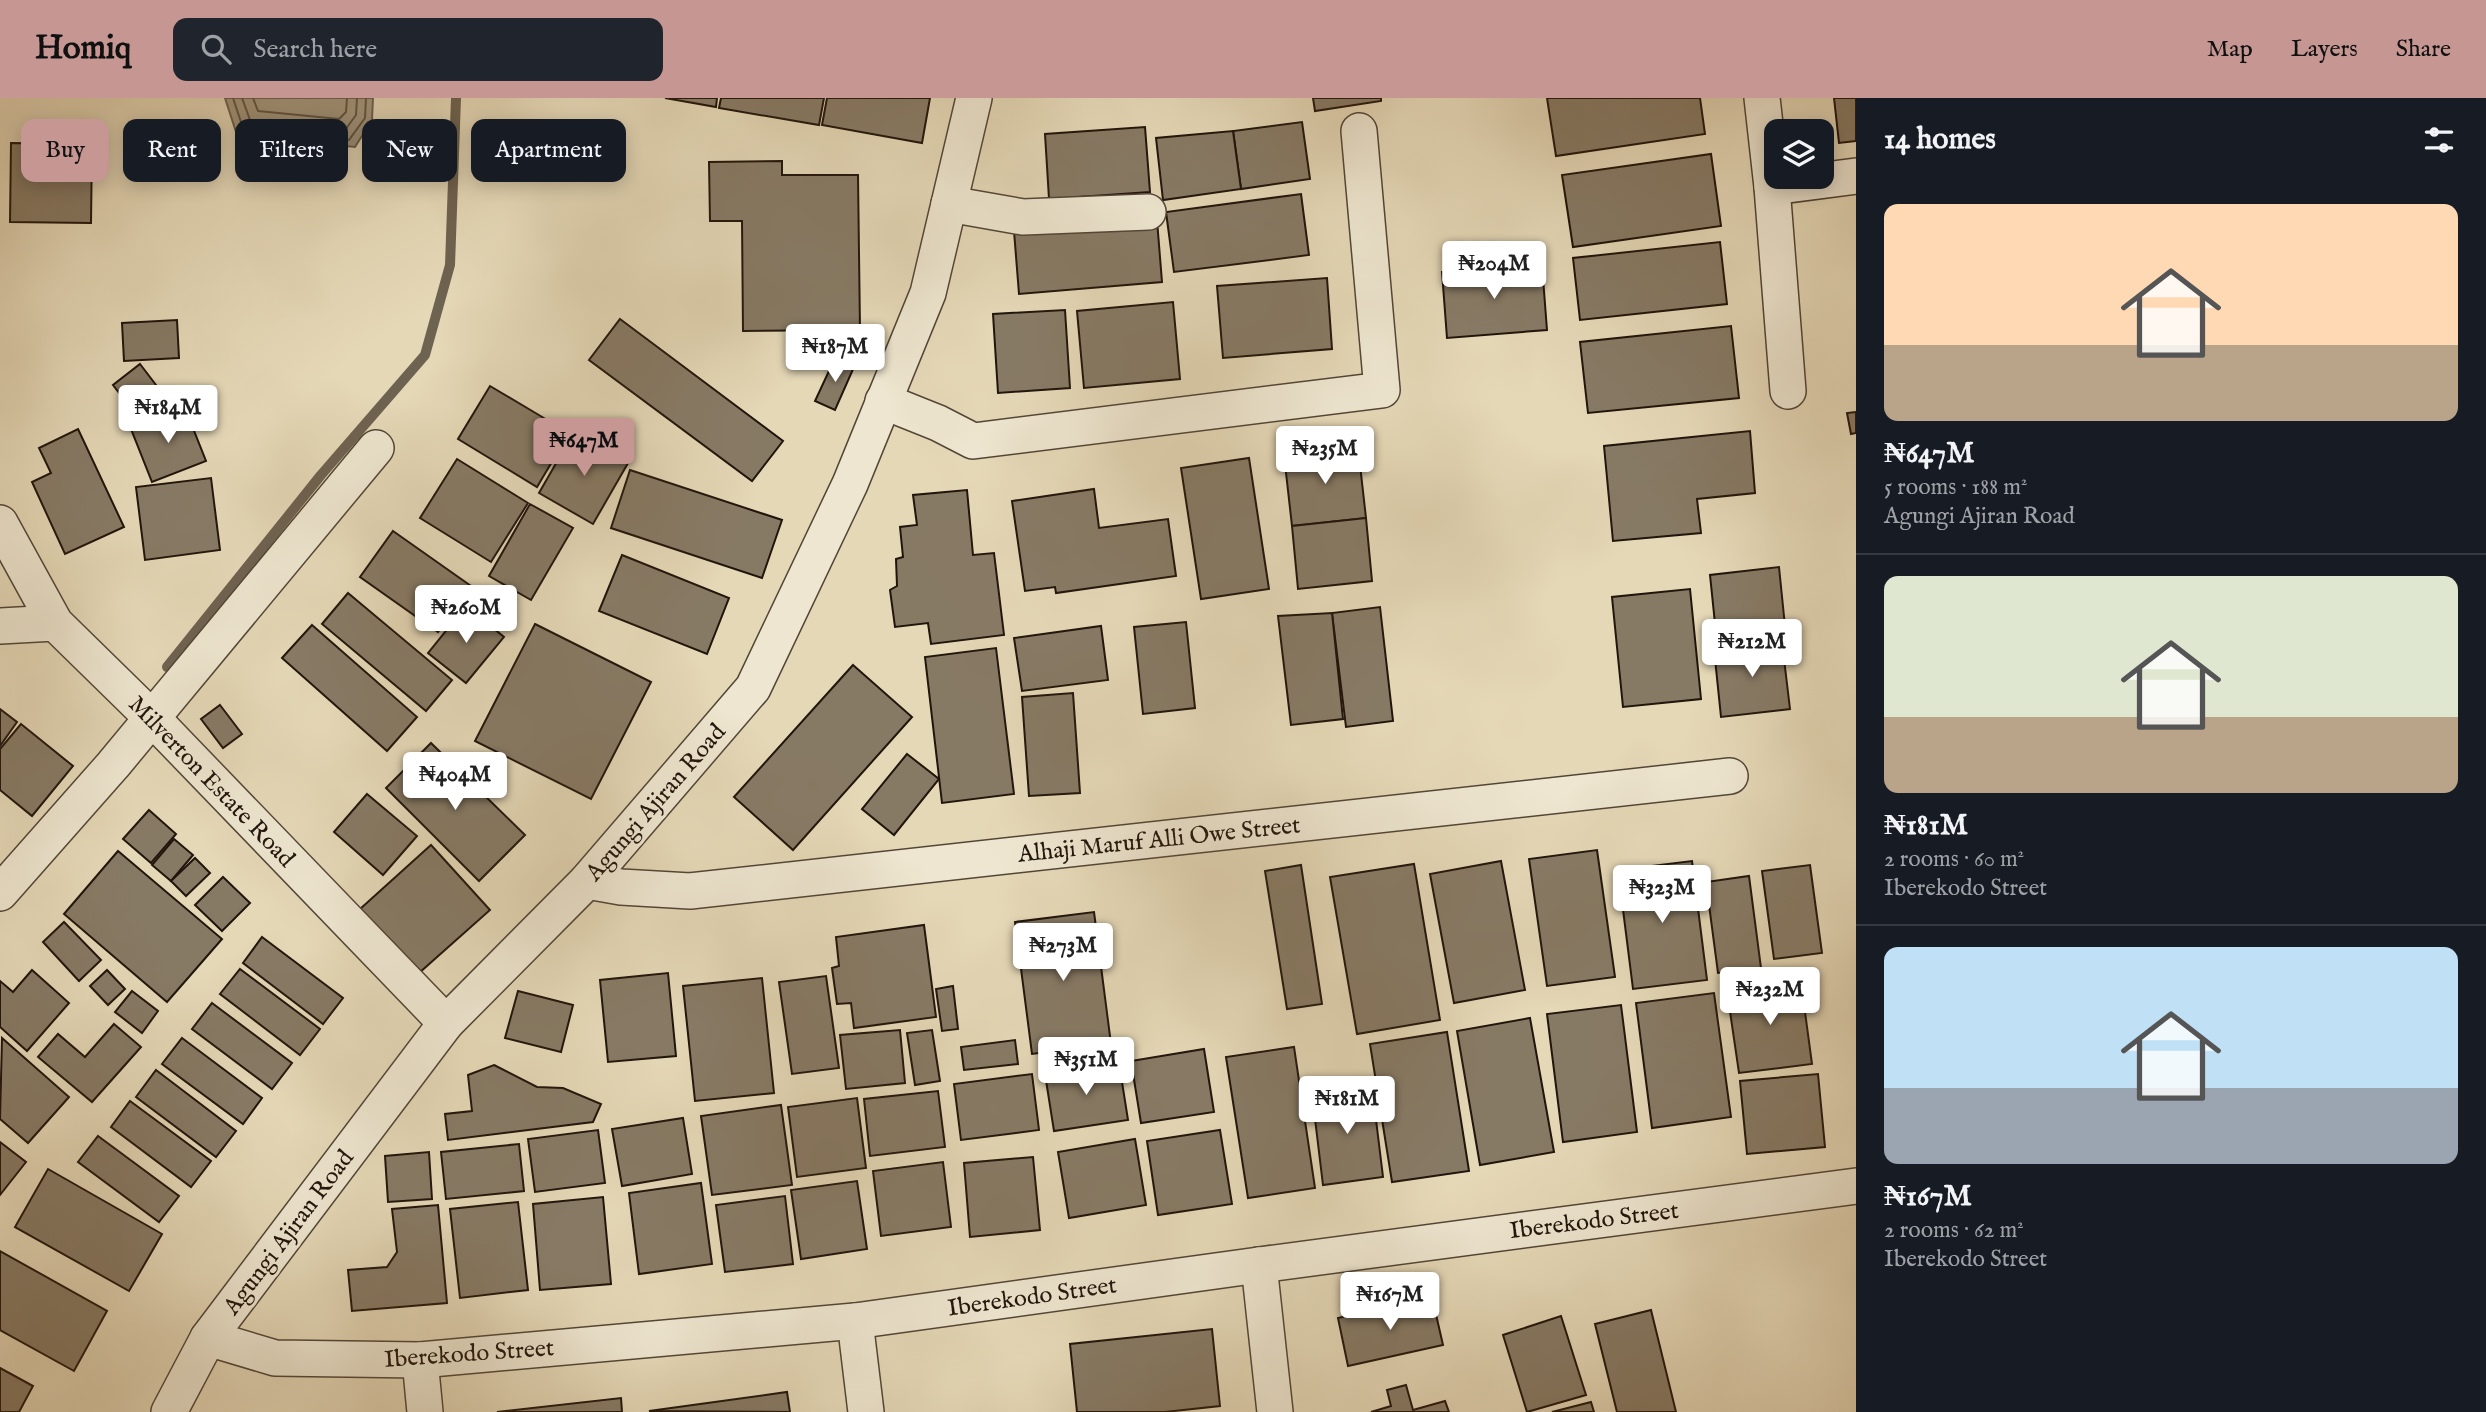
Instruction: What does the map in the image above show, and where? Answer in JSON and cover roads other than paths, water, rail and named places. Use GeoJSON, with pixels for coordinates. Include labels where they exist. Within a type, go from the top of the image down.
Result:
{"type":"FeatureCollection","features":[{"type":"Feature","properties":{"kind":"street","name":"Agungi Ajiran Road"},"geometry":{"type":"LineString","coordinates":[[169,1412],[208,1338],[446,1023],[587,881],[753,688],[850,484],[928,293],[974,98]]}},
{"type":"Feature","properties":{"kind":"street"},"geometry":{"type":"LineString","coordinates":[[1762,98],[1764,119]]}},
{"type":"Feature","properties":{"kind":"street"},"geometry":{"type":"LineString","coordinates":[[883,401],[973,441],[1382,390],[1359,131]]}},
{"type":"Feature","properties":{"kind":"street"},"geometry":{"type":"LineString","coordinates":[[1834,179],[1856,176]]}},
{"type":"Feature","properties":{"kind":"street"},"geometry":{"type":"LineString","coordinates":[[1772,189],[1788,391]]}},
{"type":"Feature","properties":{"kind":"street"},"geometry":{"type":"LineString","coordinates":[[949,204],[1023,217],[1148,212]]}},
{"type":"Feature","properties":{"kind":"street"},"geometry":{"type":"LineString","coordinates":[[0,893],[152,718],[376,448]]}},
{"type":"Feature","properties":{"kind":"street","name":"Milverton Estate Road"},"geometry":{"type":"LineString","coordinates":[[0,523],[55,623],[152,718],[446,1023]]}},
{"type":"Feature","properties":{"kind":"street"},"geometry":{"type":"LineString","coordinates":[[0,626],[55,623]]}},
{"type":"Feature","properties":{"kind":"street","name":"Alhaji Maruf Alli Owe Street"},"geometry":{"type":"LineString","coordinates":[[587,881],[621,887],[690,891],[1730,776]]}},
{"type":"Feature","properties":{"kind":"street","name":"Iberekodo Street"},"geometry":{"type":"LineString","coordinates":[[208,1338],[275,1358],[420,1360],[855,1321],[1856,1186]]}},
{"type":"Feature","properties":{"kind":"street"},"geometry":{"type":"LineString","coordinates":[[1259,1265],[1275,1412]]}},
{"type":"Feature","properties":{"kind":"street"},"geometry":{"type":"LineString","coordinates":[[855,1321],[866,1412]]}},
{"type":"Feature","properties":{"kind":"street"},"geometry":{"type":"LineString","coordinates":[[420,1360],[425,1412]]}},
{"type":"Feature","properties":{"kind":"water"},"geometry":{"type":"Polygon","coordinates":[[[225,98],[373,98],[372,119],[362,119],[362,136],[355,147],[348,146],[348,119],[235,119],[235,129],[225,98]]]}},
{"type":"Feature","properties":{"kind":"waterway"},"geometry":{"type":"LineString","coordinates":[[167,667],[321,475],[425,355],[450,265],[456,98]]}}]}
